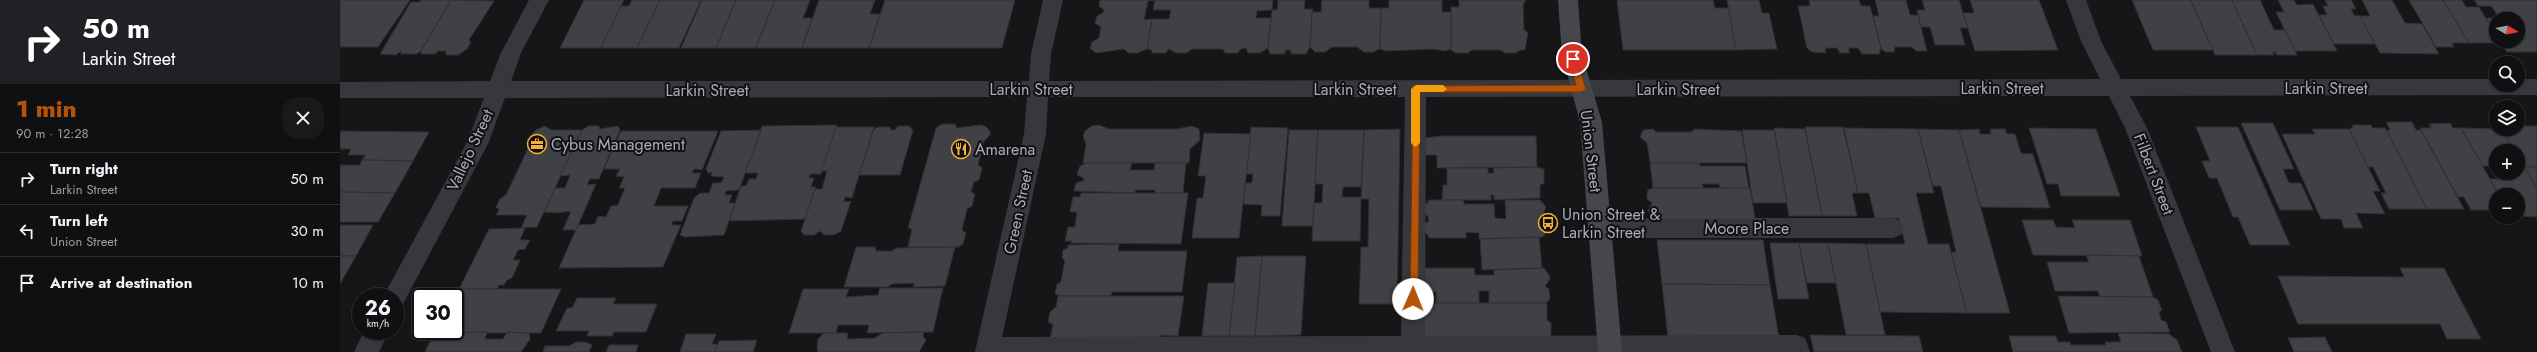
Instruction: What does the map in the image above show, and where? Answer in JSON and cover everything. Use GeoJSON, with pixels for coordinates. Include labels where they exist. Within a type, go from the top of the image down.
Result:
{"type":"FeatureCollection","features":[{"type":"Feature","properties":{"kind":"street","name":"Vallejo Street"},"geometry":{"type":"LineString","coordinates":[[400,288],[477,144],[514,47],[539,0]]}},
{"type":"Feature","properties":{"kind":"street","name":"Green Street"},"geometry":{"type":"LineString","coordinates":[[988,350],[1036,134],[1041,54],[1053,0]]}},
{"type":"Feature","properties":{"kind":"street","name":"Union Street"},"geometry":{"type":"LineString","coordinates":[[1568,0],[1572,55],[1591,122],[1610,349]]}},
{"type":"Feature","properties":{"kind":"street","name":"Filbert Street"},"geometry":{"type":"LineString","coordinates":[[2076,0],[2091,41],[2136,128],[2223,352]]}},
{"type":"Feature","properties":{"kind":"street","name":"Larkin Street"},"geometry":{"type":"LineString","coordinates":[[340,90],[2537,88]]}},
{"type":"Feature","properties":{"kind":"street"},"geometry":{"type":"LineString","coordinates":[[1413,347],[1416,89]]}},
{"type":"Feature","properties":{"kind":"street","name":"Moore Place"},"geometry":{"type":"LineString","coordinates":[[1600,228],[1893,228]]}},
{"type":"Feature","properties":{"kind":"street"},"geometry":{"type":"LineString","coordinates":[[366,352],[372,340]]}},
{"type":"Feature","properties":{"kind":"street"},"geometry":{"type":"LineString","coordinates":[[988,350],[1296,350],[1413,347],[1797,349]]}},
{"type":"Feature","properties":{"kind":"building"},"geometry":{"type":"Polygon","coordinates":[[[340,0],[410,0],[378,47],[340,47],[340,0]]]}},
{"type":"Feature","properties":{"kind":"building"},"geometry":{"type":"Polygon","coordinates":[[[421,0],[451,0],[421,51],[416,54],[401,54],[401,51],[396,55],[380,54],[411,2],[420,2],[421,0]]]}},
{"type":"Feature","properties":{"kind":"building"},"geometry":{"type":"Polygon","coordinates":[[[451,0],[494,1],[469,40],[471,42],[467,49],[458,55],[446,55],[446,51],[438,51],[435,54],[421,54],[421,51],[451,0]]]}},
{"type":"Feature","properties":{"kind":"building"},"geometry":{"type":"Polygon","coordinates":[[[584,0],[624,0],[601,48],[560,48],[584,0]]]}},
{"type":"Feature","properties":{"kind":"building"},"geometry":{"type":"Polygon","coordinates":[[[632,0],[660,0],[637,48],[601,48],[621,6],[629,6],[632,0]]]}},
{"type":"Feature","properties":{"kind":"building"},"geometry":{"type":"Polygon","coordinates":[[[660,0],[701,0],[679,48],[637,48],[660,0]]]}},
{"type":"Feature","properties":{"kind":"building"},"geometry":{"type":"Polygon","coordinates":[[[702,0],[736,0],[716,48],[681,48],[702,0]]]}},
{"type":"Feature","properties":{"kind":"building"},"geometry":{"type":"Polygon","coordinates":[[[736,0],[775,0],[756,48],[716,48],[736,0]]]}},
{"type":"Feature","properties":{"kind":"building"},"geometry":{"type":"Polygon","coordinates":[[[775,0],[810,0],[803,18],[812,18],[802,48],[756,48],[775,0]]]}},
{"type":"Feature","properties":{"kind":"building"},"geometry":{"type":"Polygon","coordinates":[[[819,0],[875,0],[870,14],[880,14],[869,48],[802,48],[819,0]]]}},
{"type":"Feature","properties":{"kind":"building"},"geometry":{"type":"Polygon","coordinates":[[[885,0],[1015,0],[1002,48],[869,48],[885,0]]]}},
{"type":"Feature","properties":{"kind":"building"},"geometry":{"type":"Polygon","coordinates":[[[1100,0],[1155,0],[1148,1],[1144,20],[1152,19],[1147,49],[1137,53],[1128,53],[1124,49],[1096,53],[1090,48],[1092,42],[1099,38],[1101,27],[1095,23],[1097,16],[1104,12],[1104,10],[1099,6],[1100,0]]]}},
{"type":"Feature","properties":{"kind":"building"},"geometry":{"type":"Polygon","coordinates":[[[1155,0],[1273,0],[1272,10],[1257,11],[1256,18],[1271,18],[1268,48],[1260,53],[1248,53],[1246,48],[1241,49],[1237,53],[1225,53],[1223,49],[1192,49],[1187,53],[1176,53],[1169,49],[1165,53],[1153,53],[1150,49],[1147,49],[1152,19],[1169,19],[1171,10],[1153,10],[1155,0]]]}},
{"type":"Feature","properties":{"kind":"building"},"geometry":{"type":"Polygon","coordinates":[[[1278,0],[1305,0],[1304,9],[1313,9],[1310,47],[1306,54],[1292,54],[1290,50],[1286,50],[1284,54],[1270,54],[1268,48],[1272,10],[1277,10],[1278,0]]]}},
{"type":"Feature","properties":{"kind":"building"},"geometry":{"type":"Polygon","coordinates":[[[1322,0],[1369,0],[1369,8],[1381,8],[1380,49],[1373,52],[1364,52],[1357,47],[1332,47],[1325,52],[1315,52],[1310,47],[1312,12],[1321,12],[1322,0]]]}},
{"type":"Feature","properties":{"kind":"building"},"geometry":{"type":"Polygon","coordinates":[[[1389,0],[1442,0],[1442,12],[1451,12],[1451,49],[1445,51],[1433,49],[1386,51],[1380,49],[1381,8],[1389,8],[1389,0]]]}},
{"type":"Feature","properties":{"kind":"building"},"geometry":{"type":"Polygon","coordinates":[[[1459,0],[1526,0],[1523,5],[1524,30],[1528,33],[1525,50],[1520,50],[1516,53],[1505,53],[1500,50],[1471,50],[1468,53],[1456,53],[1451,50],[1451,7],[1459,7],[1459,0]]]}},
{"type":"Feature","properties":{"kind":"building"},"geometry":{"type":"Polygon","coordinates":[[[1617,0],[1713,0],[1715,8],[1729,8],[1736,50],[1623,50],[1617,0]]]}},
{"type":"Feature","properties":{"kind":"building"},"geometry":{"type":"Polygon","coordinates":[[[1727,0],[1759,0],[1762,13],[1769,13],[1777,49],[1736,50],[1727,0]]]}},
{"type":"Feature","properties":{"kind":"building"},"geometry":{"type":"Polygon","coordinates":[[[1809,0],[1859,0],[1861,6],[1870,6],[1881,48],[1879,54],[1862,54],[1858,48],[1849,48],[1849,53],[1840,53],[1837,48],[1826,48],[1825,53],[1812,52],[1807,48],[1798,6],[1810,6],[1809,0]]]}},
{"type":"Feature","properties":{"kind":"building"},"geometry":{"type":"Polygon","coordinates":[[[1875,0],[1906,0],[1910,15],[1918,15],[1927,51],[1916,51],[1912,47],[1895,47],[1894,52],[1885,52],[1881,48],[1873,16],[1879,16],[1875,0]]]}},
{"type":"Feature","properties":{"kind":"building"},"geometry":{"type":"Polygon","coordinates":[[[1922,0],[1959,0],[1968,28],[1960,28],[1965,45],[1935,45],[1930,27],[1921,27],[1917,10],[1925,10],[1922,0]]]}},
{"type":"Feature","properties":{"kind":"building"},"geometry":{"type":"Polygon","coordinates":[[[1970,0],[2039,0],[2058,50],[1975,51],[1963,13],[1974,13],[1970,0]]]}},
{"type":"Feature","properties":{"kind":"building"},"geometry":{"type":"Polygon","coordinates":[[[2132,0],[2191,0],[2213,50],[2153,50],[2132,0]]]}},
{"type":"Feature","properties":{"kind":"building"},"geometry":{"type":"Polygon","coordinates":[[[2191,0],[2232,0],[2257,55],[2215,55],[2191,0]]]}},
{"type":"Feature","properties":{"kind":"building"},"geometry":{"type":"Polygon","coordinates":[[[2232,0],[2260,0],[2274,30],[2285,30],[2297,55],[2277,55],[2273,52],[2274,55],[2257,55],[2232,0]]]}},
{"type":"Feature","properties":{"kind":"building"},"geometry":{"type":"Polygon","coordinates":[[[2278,0],[2294,0],[2297,5],[2313,4],[2337,51],[2295,51],[2276,12],[2284,12],[2278,0]]]}},
{"type":"Feature","properties":{"kind":"building"},"geometry":{"type":"Polygon","coordinates":[[[2325,0],[2351,0],[2356,9],[2351,9],[2354,15],[2360,16],[2375,44],[2334,44],[2319,15],[2327,15],[2323,6],[2328,6],[2325,0]]]}},
{"type":"Feature","properties":{"kind":"building"},"geometry":{"type":"Polygon","coordinates":[[[2362,0],[2392,0],[2405,23],[2422,24],[2439,54],[2380,53],[2360,16],[2370,16],[2362,0]]]}},
{"type":"Feature","properties":{"kind":"building"},"geometry":{"type":"Polygon","coordinates":[[[2409,0],[2443,0],[2469,43],[2452,43],[2454,47],[2436,47],[2409,0]]]}},
{"type":"Feature","properties":{"kind":"building"},"geometry":{"type":"Polygon","coordinates":[[[2443,0],[2462,0],[2466,7],[2479,7],[2489,23],[2489,43],[2469,43],[2443,0]]]}},
{"type":"Feature","properties":{"kind":"building"},"geometry":{"type":"Polygon","coordinates":[[[2474,0],[2537,0],[2537,52],[2507,52],[2504,48],[2525,48],[2525,12],[2495,12],[2491,6],[2478,6],[2474,0]]]}},
{"type":"Feature","properties":{"kind":"building"},"geometry":{"type":"Polygon","coordinates":[[[2386,122],[2412,122],[2416,130],[2421,130],[2464,209],[2427,209],[2386,130],[2390,130],[2386,122]]]}},
{"type":"Feature","properties":{"kind":"building"},"geometry":{"type":"Polygon","coordinates":[[[2241,123],[2273,123],[2294,169],[2283,169],[2289,183],[2301,183],[2313,210],[2280,210],[2241,123]]]}},
{"type":"Feature","properties":{"kind":"building"},"geometry":{"type":"Polygon","coordinates":[[[2450,123],[2453,128],[2461,128],[2489,177],[2489,180],[2495,188],[2489,188],[2489,210],[2471,210],[2464,197],[2458,197],[2420,128],[2431,128],[2429,124],[2450,123]]]}},
{"type":"Feature","properties":{"kind":"building"},"geometry":{"type":"Polygon","coordinates":[[[942,124],[955,124],[957,128],[980,125],[985,126],[990,131],[990,135],[984,141],[978,165],[982,168],[979,180],[974,182],[971,192],[975,194],[972,206],[967,209],[962,230],[966,233],[963,244],[958,247],[908,247],[912,229],[908,228],[936,128],[942,124]]]}},
{"type":"Feature","properties":{"kind":"building"},"geometry":{"type":"Polygon","coordinates":[[[837,125],[821,174],[810,174],[809,178],[814,178],[811,187],[816,187],[805,219],[729,221],[741,186],[746,186],[749,179],[756,179],[758,173],[745,173],[762,126],[837,125]]]}},
{"type":"Feature","properties":{"kind":"building"},"geometry":{"type":"Polygon","coordinates":[[[1099,125],[1109,129],[1177,129],[1192,126],[1199,129],[1200,140],[1190,149],[1189,163],[1083,163],[1086,144],[1083,136],[1085,131],[1092,126],[1099,125]]]}},
{"type":"Feature","properties":{"kind":"building"},"geometry":{"type":"Polygon","coordinates":[[[2352,125],[2371,125],[2372,128],[2385,128],[2427,209],[2389,209],[2381,193],[2386,193],[2373,167],[2368,167],[2349,129],[2353,127],[2352,125]]]}},
{"type":"Feature","properties":{"kind":"building"},"geometry":{"type":"Polygon","coordinates":[[[545,126],[551,130],[582,130],[537,227],[521,228],[527,215],[496,215],[499,210],[496,207],[500,199],[506,195],[532,140],[531,135],[536,130],[545,126]]]}},
{"type":"Feature","properties":{"kind":"building"},"geometry":{"type":"Polygon","coordinates":[[[589,126],[599,126],[600,129],[618,126],[620,130],[599,179],[590,179],[587,185],[596,184],[576,230],[563,230],[571,211],[558,213],[544,212],[555,188],[565,188],[570,175],[560,176],[582,130],[589,126]]]}},
{"type":"Feature","properties":{"kind":"building"},"geometry":{"type":"Polygon","coordinates":[[[898,126],[909,126],[913,130],[900,175],[859,175],[873,130],[878,127],[890,127],[891,130],[895,130],[898,126]]]}},
{"type":"Feature","properties":{"kind":"building"},"geometry":{"type":"Polygon","coordinates":[[[2525,126],[2537,126],[2537,167],[2525,167],[2525,144],[2511,144],[2506,136],[2525,136],[2525,126]]]}},
{"type":"Feature","properties":{"kind":"building"},"geometry":{"type":"Polygon","coordinates":[[[836,127],[874,127],[852,198],[845,197],[844,202],[851,201],[841,231],[834,235],[824,235],[820,231],[814,235],[804,235],[801,231],[815,189],[822,189],[827,171],[821,171],[836,127]]]}},
{"type":"Feature","properties":{"kind":"building"},"geometry":{"type":"Polygon","coordinates":[[[1251,127],[1288,128],[1280,216],[1261,216],[1262,205],[1243,204],[1245,183],[1252,183],[1253,174],[1246,174],[1251,127]]]}},
{"type":"Feature","properties":{"kind":"building"},"geometry":{"type":"Polygon","coordinates":[[[1805,127],[1843,127],[1858,193],[1852,193],[1857,216],[1822,216],[1805,127]]]}},
{"type":"Feature","properties":{"kind":"building"},"geometry":{"type":"Polygon","coordinates":[[[2196,127],[2238,127],[2290,245],[2250,245],[2238,217],[2233,217],[2217,178],[2209,178],[2202,161],[2210,161],[2196,127]]]}},
{"type":"Feature","properties":{"kind":"building"},"geometry":{"type":"Polygon","coordinates":[[[1774,128],[1805,129],[1822,216],[1789,216],[1774,128]]]}},
{"type":"Feature","properties":{"kind":"building"},"geometry":{"type":"Polygon","coordinates":[[[1844,128],[1918,129],[1934,193],[1916,193],[1928,244],[1949,244],[1967,313],[1880,312],[1866,244],[1905,244],[1899,218],[1875,218],[1869,193],[1858,193],[1844,128]]]}},
{"type":"Feature","properties":{"kind":"building"},"geometry":{"type":"Polygon","coordinates":[[[2029,128],[2096,129],[2120,196],[2061,196],[2058,184],[2047,184],[2029,128]]]}},
{"type":"Feature","properties":{"kind":"building"},"geometry":{"type":"Polygon","coordinates":[[[2461,128],[2489,129],[2489,136],[2506,136],[2511,144],[2489,144],[2489,166],[2483,166],[2461,128]]]}},
{"type":"Feature","properties":{"kind":"building"},"geometry":{"type":"Polygon","coordinates":[[[1400,129],[1397,304],[1359,304],[1361,247],[1368,247],[1369,199],[1361,199],[1364,130],[1400,129]]]}},
{"type":"Feature","properties":{"kind":"building"},"geometry":{"type":"Polygon","coordinates":[[[1653,129],[1656,132],[1692,132],[1694,129],[1741,131],[1747,163],[1650,163],[1647,143],[1640,137],[1643,130],[1653,129]]]}},
{"type":"Feature","properties":{"kind":"building"},"geometry":{"type":"Polygon","coordinates":[[[1918,129],[1959,130],[2010,313],[1967,313],[1951,252],[1956,252],[1941,186],[1933,186],[1918,129]]]}},
{"type":"Feature","properties":{"kind":"building"},"geometry":{"type":"Polygon","coordinates":[[[1979,129],[1980,134],[1991,134],[1990,129],[2005,129],[2007,134],[2015,134],[2021,153],[2033,154],[2050,208],[1981,207],[1959,130],[1979,129]]]}},
{"type":"Feature","properties":{"kind":"building"},"geometry":{"type":"Polygon","coordinates":[[[2312,129],[2349,129],[2380,191],[2373,191],[2385,214],[2356,213],[2363,228],[2344,228],[2341,219],[2321,219],[2282,134],[2315,134],[2312,129]]]}},
{"type":"Feature","properties":{"kind":"building"},"geometry":{"type":"Polygon","coordinates":[[[761,130],[739,190],[726,191],[725,195],[732,195],[729,203],[735,203],[724,235],[685,237],[680,235],[694,198],[700,193],[709,193],[713,183],[721,183],[724,177],[711,176],[712,172],[708,173],[706,169],[721,131],[761,130]]]}},
{"type":"Feature","properties":{"kind":"building"},"geometry":{"type":"Polygon","coordinates":[[[1289,130],[1318,130],[1313,226],[1282,226],[1289,130]]]}},
{"type":"Feature","properties":{"kind":"building"},"geometry":{"type":"Polygon","coordinates":[[[1318,130],[1364,130],[1361,187],[1343,187],[1342,197],[1361,197],[1360,241],[1312,241],[1314,203],[1322,203],[1323,184],[1315,184],[1318,130]]]}},
{"type":"Feature","properties":{"kind":"building"},"geometry":{"type":"Polygon","coordinates":[[[1742,130],[1774,130],[1787,203],[1753,203],[1742,130]]]}},
{"type":"Feature","properties":{"kind":"building"},"geometry":{"type":"Polygon","coordinates":[[[340,131],[429,132],[413,161],[362,160],[366,155],[348,155],[351,149],[340,149],[340,131]]]}},
{"type":"Feature","properties":{"kind":"building"},"geometry":{"type":"Polygon","coordinates":[[[621,131],[718,131],[702,170],[694,169],[692,173],[701,173],[695,188],[661,188],[654,206],[688,206],[682,221],[673,221],[671,225],[681,225],[663,267],[559,268],[578,225],[595,224],[598,216],[606,217],[611,206],[618,205],[625,188],[619,188],[624,177],[616,176],[620,169],[604,169],[621,131]]]}},
{"type":"Feature","properties":{"kind":"building"},"geometry":{"type":"Polygon","coordinates":[[[1204,133],[1251,134],[1239,238],[1192,238],[1197,198],[1203,198],[1206,176],[1198,176],[1204,133]]]}},
{"type":"Feature","properties":{"kind":"building"},"geometry":{"type":"Polygon","coordinates":[[[1442,136],[1536,136],[1537,167],[1437,168],[1437,155],[1423,155],[1423,138],[1442,136]]]}},
{"type":"Feature","properties":{"kind":"building"},"geometry":{"type":"Polygon","coordinates":[[[362,160],[413,161],[395,193],[340,192],[340,165],[360,165],[362,160]]]}},
{"type":"Feature","properties":{"kind":"building"},"geometry":{"type":"Polygon","coordinates":[[[1086,163],[1132,163],[1130,170],[1154,170],[1155,163],[1186,163],[1183,193],[1155,193],[1155,190],[1135,190],[1135,193],[1074,191],[1076,183],[1083,181],[1084,178],[1077,175],[1080,166],[1086,163]]]}},
{"type":"Feature","properties":{"kind":"building"},"geometry":{"type":"Polygon","coordinates":[[[1650,163],[1699,163],[1700,166],[1745,166],[1749,189],[1720,188],[1719,184],[1702,184],[1703,188],[1653,188],[1650,163]]]}},
{"type":"Feature","properties":{"kind":"building"},"geometry":{"type":"Polygon","coordinates":[[[1537,167],[1544,169],[1544,183],[1540,185],[1540,198],[1494,200],[1494,195],[1491,195],[1491,200],[1442,200],[1443,185],[1447,185],[1447,168],[1488,168],[1488,173],[1494,173],[1493,168],[1537,167]]]}},
{"type":"Feature","properties":{"kind":"building"},"geometry":{"type":"Polygon","coordinates":[[[2525,167],[2537,167],[2537,188],[2525,169],[2525,167]]]}},
{"type":"Feature","properties":{"kind":"building"},"geometry":{"type":"Polygon","coordinates":[[[2525,168],[2537,188],[2537,217],[2525,216],[2525,188],[2495,188],[2491,180],[2525,180],[2525,168]]]}},
{"type":"Feature","properties":{"kind":"building"},"geometry":{"type":"Polygon","coordinates":[[[1653,188],[1750,188],[1755,219],[1656,219],[1648,211],[1652,203],[1647,199],[1647,194],[1648,190],[1653,188]]]}},
{"type":"Feature","properties":{"kind":"building"},"geometry":{"type":"Polygon","coordinates":[[[340,192],[395,193],[378,222],[340,222],[340,192]]]}},
{"type":"Feature","properties":{"kind":"building"},"geometry":{"type":"Polygon","coordinates":[[[1081,193],[1188,193],[1181,244],[1071,243],[1072,241],[1065,241],[1068,227],[1075,227],[1077,212],[1070,212],[1073,197],[1080,197],[1081,193]]]}},
{"type":"Feature","properties":{"kind":"building"},"geometry":{"type":"Polygon","coordinates":[[[1428,200],[1463,200],[1465,206],[1465,204],[1494,204],[1495,218],[1506,219],[1505,200],[1540,200],[1546,207],[1541,220],[1547,226],[1547,231],[1543,237],[1479,239],[1479,233],[1466,232],[1466,238],[1429,238],[1424,232],[1424,224],[1429,221],[1428,216],[1424,214],[1424,205],[1428,203],[1428,200]]]}},
{"type":"Feature","properties":{"kind":"building"},"geometry":{"type":"Polygon","coordinates":[[[2022,220],[2053,220],[2056,227],[2075,228],[2072,220],[2130,220],[2142,256],[2033,255],[2022,220]]]}},
{"type":"Feature","properties":{"kind":"building"},"geometry":{"type":"Polygon","coordinates":[[[340,225],[373,225],[356,256],[340,256],[340,225]]]}},
{"type":"Feature","properties":{"kind":"building"},"geometry":{"type":"Polygon","coordinates":[[[525,228],[520,240],[530,240],[525,249],[518,250],[513,260],[520,260],[512,278],[507,280],[504,285],[499,285],[497,289],[460,288],[489,229],[525,228]]]}},
{"type":"Feature","properties":{"kind":"building"},"geometry":{"type":"Polygon","coordinates":[[[1539,237],[1542,268],[1482,270],[1480,239],[1539,237]]]}},
{"type":"Feature","properties":{"kind":"building"},"geometry":{"type":"Polygon","coordinates":[[[1657,240],[1763,240],[1770,285],[1662,284],[1657,240]]]}},
{"type":"Feature","properties":{"kind":"building"},"geometry":{"type":"Polygon","coordinates":[[[1770,243],[1799,243],[1809,299],[1778,299],[1770,243]]]}},
{"type":"Feature","properties":{"kind":"building"},"geometry":{"type":"Polygon","coordinates":[[[1799,243],[1828,243],[1836,283],[1807,283],[1799,243]]]}},
{"type":"Feature","properties":{"kind":"building"},"geometry":{"type":"Polygon","coordinates":[[[1828,243],[1866,244],[1885,335],[1846,335],[1828,243]]]}},
{"type":"Feature","properties":{"kind":"building"},"geometry":{"type":"Polygon","coordinates":[[[1119,244],[1118,251],[1187,251],[1182,292],[1112,292],[1111,296],[1058,296],[1055,293],[1057,284],[1061,282],[1065,260],[1062,258],[1063,250],[1068,248],[1068,245],[1119,244]]]}},
{"type":"Feature","properties":{"kind":"building"},"geometry":{"type":"Polygon","coordinates":[[[856,247],[875,247],[876,251],[892,251],[896,248],[955,247],[945,286],[913,287],[914,283],[892,284],[888,287],[844,287],[856,247]]]}},
{"type":"Feature","properties":{"kind":"building"},"geometry":{"type":"Polygon","coordinates":[[[2086,255],[2139,256],[2153,297],[2100,297],[2098,291],[2055,291],[2047,262],[2089,262],[2086,255]]]}},
{"type":"Feature","properties":{"kind":"building"},"geometry":{"type":"Polygon","coordinates":[[[340,256],[356,256],[340,284],[340,256]]]}},
{"type":"Feature","properties":{"kind":"building"},"geometry":{"type":"Polygon","coordinates":[[[1262,256],[1306,256],[1301,335],[1255,336],[1262,256]]]}},
{"type":"Feature","properties":{"kind":"building"},"geometry":{"type":"Polygon","coordinates":[[[1262,256],[1255,336],[1229,336],[1237,257],[1262,256]]]}},
{"type":"Feature","properties":{"kind":"building"},"geometry":{"type":"Polygon","coordinates":[[[1423,268],[1474,268],[1475,275],[1494,275],[1494,270],[1544,268],[1550,279],[1545,286],[1549,289],[1550,299],[1546,303],[1489,303],[1489,291],[1479,291],[1479,303],[1436,303],[1436,292],[1423,292],[1423,268]]]}},
{"type":"Feature","properties":{"kind":"building"},"geometry":{"type":"Polygon","coordinates":[[[2400,268],[2444,268],[2481,339],[2447,339],[2440,324],[2298,324],[2278,276],[2404,277],[2400,268]]]}},
{"type":"Feature","properties":{"kind":"building"},"geometry":{"type":"Polygon","coordinates":[[[1208,283],[1235,283],[1229,336],[1202,336],[1208,283]]]}},
{"type":"Feature","properties":{"kind":"building"},"geometry":{"type":"Polygon","coordinates":[[[1662,284],[1770,285],[1779,338],[1668,337],[1662,284]]]}},
{"type":"Feature","properties":{"kind":"building"},"geometry":{"type":"Polygon","coordinates":[[[880,288],[943,288],[933,332],[867,333],[869,325],[838,325],[836,333],[789,333],[803,289],[849,289],[846,297],[878,295],[880,288]]]}},
{"type":"Feature","properties":{"kind":"building"},"geometry":{"type":"Polygon","coordinates":[[[464,289],[561,289],[541,333],[464,333],[464,289]]]}},
{"type":"Feature","properties":{"kind":"building"},"geometry":{"type":"Polygon","coordinates":[[[1058,296],[1184,296],[1178,336],[1160,335],[1159,339],[1050,339],[1053,325],[1048,322],[1050,312],[1056,307],[1058,296]]]}},
{"type":"Feature","properties":{"kind":"building"},"geometry":{"type":"Polygon","coordinates":[[[2058,296],[2153,297],[2158,300],[2162,310],[2159,312],[2161,320],[2166,322],[2170,332],[2069,333],[2058,296]]]}},
{"type":"Feature","properties":{"kind":"building"},"geometry":{"type":"Polygon","coordinates":[[[577,298],[616,298],[613,304],[657,304],[646,332],[614,332],[612,336],[587,336],[589,331],[556,331],[567,308],[572,308],[577,298]]]}},
{"type":"Feature","properties":{"kind":"building"},"geometry":{"type":"Polygon","coordinates":[[[1423,303],[1547,303],[1547,320],[1551,323],[1551,335],[1548,339],[1422,341],[1423,303]]]}},
{"type":"Feature","properties":{"kind":"building"},"geometry":{"type":"Polygon","coordinates":[[[464,332],[487,332],[485,339],[503,339],[507,332],[529,333],[530,339],[521,352],[425,352],[431,340],[464,340],[464,332]]]}},
{"type":"Feature","properties":{"kind":"building"},"geometry":{"type":"Polygon","coordinates":[[[924,332],[923,336],[926,340],[919,352],[818,352],[817,347],[818,339],[824,333],[848,333],[847,339],[875,338],[883,333],[924,332]]]}},
{"type":"Feature","properties":{"kind":"building"},"geometry":{"type":"Polygon","coordinates":[[[2118,333],[2169,334],[2177,340],[2182,352],[2013,352],[2009,336],[2056,336],[2058,342],[2070,342],[2071,345],[2106,345],[2105,342],[2121,342],[2118,333]]]}},
{"type":"Feature","properties":{"kind":"building"},"geometry":{"type":"Polygon","coordinates":[[[686,334],[716,334],[712,344],[718,344],[715,352],[680,352],[686,334]]]}},
{"type":"Feature","properties":{"kind":"building"},"geometry":{"type":"Polygon","coordinates":[[[1810,335],[1919,336],[1923,352],[1814,352],[1810,335]]]}},
{"type":"Feature","properties":{"kind":"building"},"geometry":{"type":"Polygon","coordinates":[[[2325,337],[2332,352],[2294,352],[2288,338],[2325,337]]]}},
{"type":"Feature","properties":{"kind":"building"},"geometry":{"type":"Polygon","coordinates":[[[757,340],[753,352],[715,352],[719,341],[757,340]]]}},
{"type":"Feature","properties":{"kind":"building"},"geometry":{"type":"Polygon","coordinates":[[[576,342],[586,342],[592,345],[589,352],[543,352],[545,346],[569,346],[576,342]]]}},
{"type":"Feature","properties":{"kind":"building"},"geometry":{"type":"Polygon","coordinates":[[[609,345],[638,345],[636,352],[606,352],[609,345]]]}},
{"type":"Feature","properties":{"kind":"slow traffic"},"geometry":{"type":"LineString","coordinates":[[1415,143],[1416,89],[1443,89]]}},
{"type":"Feature","properties":{"kind":"place","name":"Cybus Management"},"geometry":{"type":"Point","coordinates":[537,144]}},
{"type":"Feature","properties":{"kind":"place","name":"Amarena"},"geometry":{"type":"Point","coordinates":[961,149]}},
{"type":"Feature","properties":{"kind":"place","name":"Union Street & Larkin Street"},"geometry":{"type":"Point","coordinates":[1548,223]}},
{"type":"Feature","properties":{"kind":"route"},"geometry":{"type":"LineString","coordinates":[[1413,299],[1416,89],[1582,89],[1573,59]]}}]}
